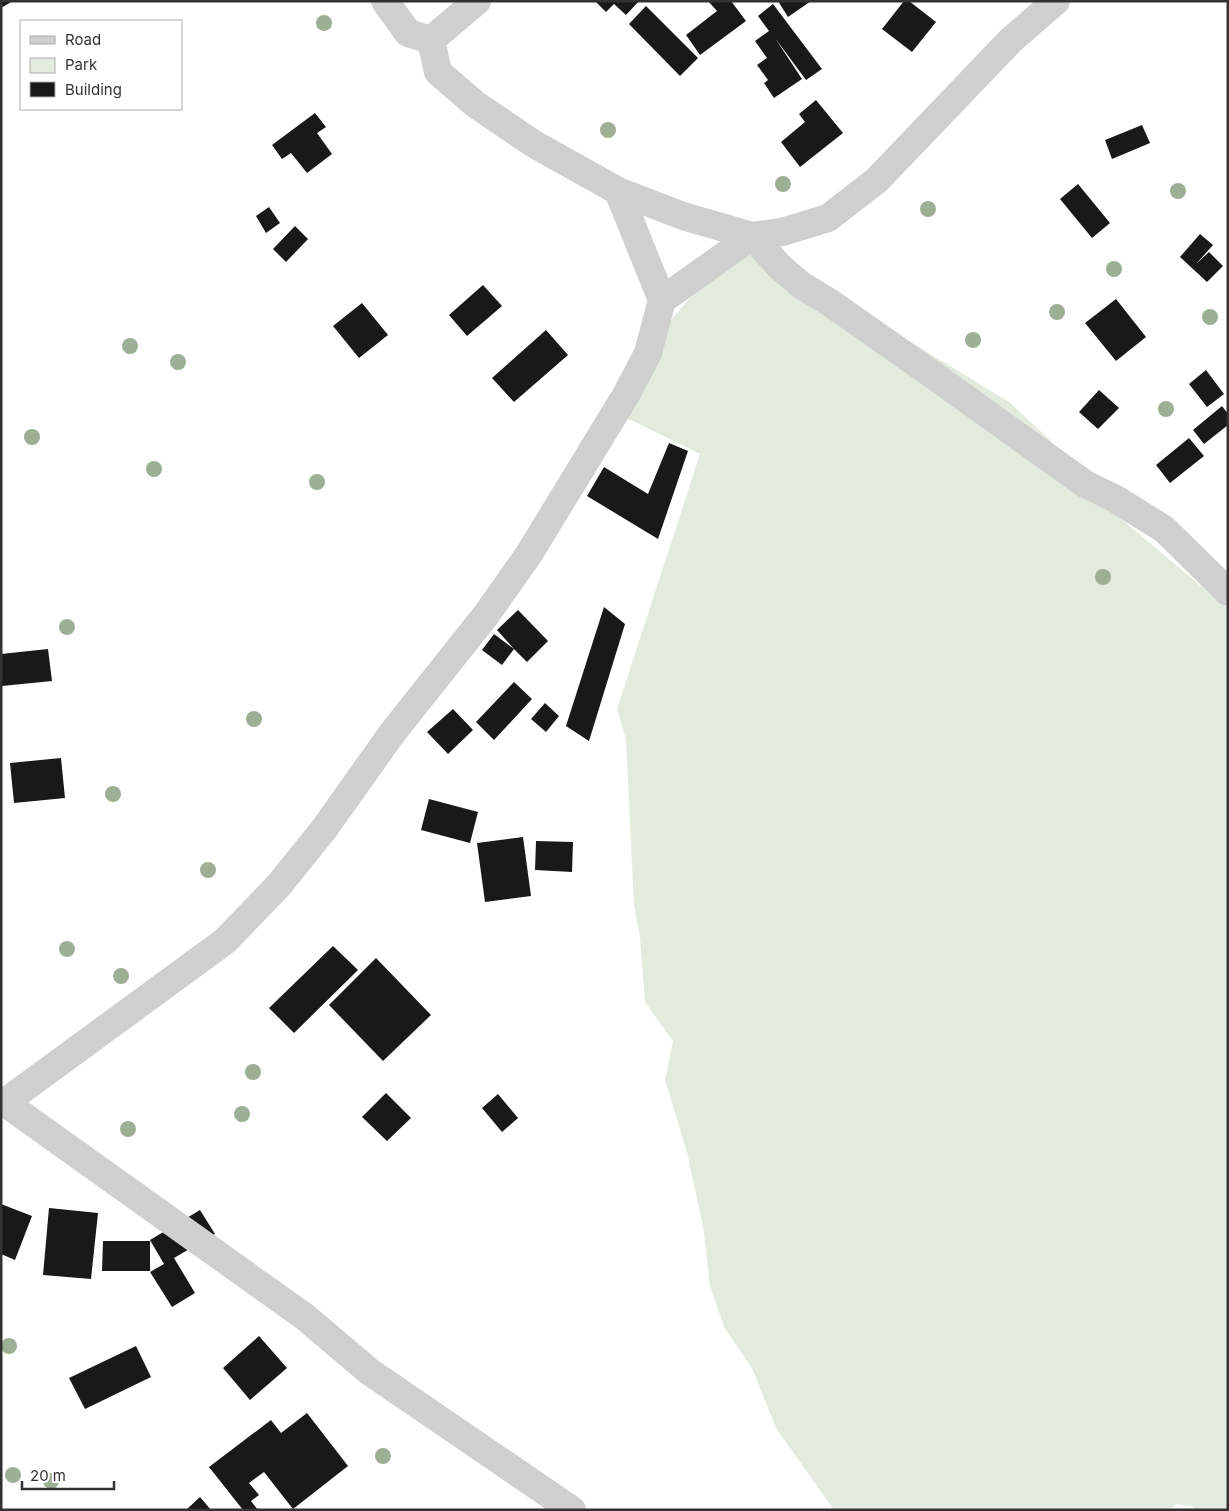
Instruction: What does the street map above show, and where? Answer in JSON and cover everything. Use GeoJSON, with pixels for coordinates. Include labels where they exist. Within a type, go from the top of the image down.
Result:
{"type":"FeatureCollection","features":[{"type":"Feature","properties":{"kind":"street"},"geometry":{"type":"LineString","coordinates":[[385,1],[408,33],[431,40]]}},
{"type":"Feature","properties":{"kind":"street"},"geometry":{"type":"LineString","coordinates":[[431,40],[477,1]]}},
{"type":"Feature","properties":{"kind":"street"},"geometry":{"type":"LineString","coordinates":[[431,40],[438,72],[475,104],[534,144],[618,191],[683,216],[752,236],[782,232],[828,218],[835,213],[877,180],[1010,41],[1056,1]]}},
{"type":"Feature","properties":{"kind":"street"},"geometry":{"type":"LineString","coordinates":[[572,1510],[370,1372],[305,1317],[2,1101],[225,941],[280,885],[324,829],[393,732],[486,615],[529,554],[626,395],[648,353],[662,300],[618,191]]}},
{"type":"Feature","properties":{"kind":"street"},"geometry":{"type":"LineString","coordinates":[[662,300],[752,236]]}},
{"type":"Feature","properties":{"kind":"street"},"geometry":{"type":"LineString","coordinates":[[752,236],[779,266],[801,285],[829,302],[1085,484],[1114,498],[1164,528],[1228,592]]}},
{"type":"Feature","properties":{"kind":"green space"},"geometry":{"type":"Polygon","coordinates":[[[749,248],[896,333],[1009,402],[1048,438],[1106,506],[1228,609],[1228,1510],[1194,1510],[1193,1507],[1177,1504],[1170,1510],[834,1510],[776,1428],[752,1368],[725,1329],[710,1286],[703,1226],[687,1152],[665,1080],[673,1041],[645,1002],[640,938],[634,905],[626,740],[617,709],[700,454],[627,418],[665,327],[729,258],[749,248]]]}},
{"type":"Feature","properties":{"kind":"building"},"geometry":{"type":"Polygon","coordinates":[[[1,1],[13,1],[1,8],[1,1]]]}},
{"type":"Feature","properties":{"kind":"building"},"geometry":{"type":"Polygon","coordinates":[[[595,1],[639,1],[626,15],[614,4],[606,12],[595,1]]]}},
{"type":"Feature","properties":{"kind":"building"},"geometry":{"type":"Polygon","coordinates":[[[708,1],[731,1],[746,21],[700,55],[686,35],[717,11],[708,1]]]}},
{"type":"Feature","properties":{"kind":"building"},"geometry":{"type":"Polygon","coordinates":[[[778,1],[811,1],[788,17],[778,1]]]}},
{"type":"Feature","properties":{"kind":"building"},"geometry":{"type":"Polygon","coordinates":[[[904,1],[909,1],[936,22],[912,52],[882,29],[904,1]]]}},
{"type":"Feature","properties":{"kind":"building"},"geometry":{"type":"Polygon","coordinates":[[[773,4],[822,69],[806,80],[775,38],[802,79],[774,98],[764,83],[768,80],[757,65],[767,58],[755,41],[769,31],[758,16],[773,4]]]}},
{"type":"Feature","properties":{"kind":"building"},"geometry":{"type":"Polygon","coordinates":[[[646,6],[698,58],[680,76],[629,24],[646,6]]]}},
{"type":"Feature","properties":{"kind":"building"},"geometry":{"type":"Polygon","coordinates":[[[816,100],[843,133],[800,167],[781,142],[805,122],[799,114],[816,100]]]}},
{"type":"Feature","properties":{"kind":"building"},"geometry":{"type":"Polygon","coordinates":[[[315,113],[326,127],[317,133],[332,154],[307,173],[291,153],[282,159],[272,145],[315,113]]]}},
{"type":"Feature","properties":{"kind":"building"},"geometry":{"type":"Polygon","coordinates":[[[1142,125],[1150,143],[1112,159],[1105,140],[1142,125]]]}},
{"type":"Feature","properties":{"kind":"building"},"geometry":{"type":"Polygon","coordinates":[[[1078,184],[1110,223],[1092,238],[1060,199],[1078,184]]]}},
{"type":"Feature","properties":{"kind":"building"},"geometry":{"type":"Polygon","coordinates":[[[269,207],[280,223],[266,233],[256,216],[269,207]]]}},
{"type":"Feature","properties":{"kind":"building"},"geometry":{"type":"Polygon","coordinates":[[[295,226],[308,239],[286,262],[273,249],[295,226]]]}},
{"type":"Feature","properties":{"kind":"building"},"geometry":{"type":"Polygon","coordinates":[[[1200,234],[1213,245],[1196,264],[1209,252],[1223,266],[1207,282],[1180,257],[1200,234]]]}},
{"type":"Feature","properties":{"kind":"building"},"geometry":{"type":"Polygon","coordinates":[[[483,285],[502,306],[467,336],[449,315],[483,285]]]}},
{"type":"Feature","properties":{"kind":"building"},"geometry":{"type":"Polygon","coordinates":[[[1116,299],[1146,337],[1116,361],[1085,323],[1116,299]]]}},
{"type":"Feature","properties":{"kind":"building"},"geometry":{"type":"Polygon","coordinates":[[[362,303],[388,335],[359,358],[333,326],[362,303]]]}},
{"type":"Feature","properties":{"kind":"building"},"geometry":{"type":"Polygon","coordinates":[[[546,330],[568,355],[514,402],[492,378],[546,330]]]}},
{"type":"Feature","properties":{"kind":"building"},"geometry":{"type":"Polygon","coordinates":[[[1206,370],[1224,394],[1207,407],[1189,384],[1206,370]]]}},
{"type":"Feature","properties":{"kind":"building"},"geometry":{"type":"Polygon","coordinates":[[[1099,390],[1119,408],[1098,429],[1079,412],[1099,390]]]}},
{"type":"Feature","properties":{"kind":"building"},"geometry":{"type":"Polygon","coordinates":[[[1222,406],[1228,414],[1228,425],[1204,444],[1193,430],[1222,406]]]}},
{"type":"Feature","properties":{"kind":"building"},"geometry":{"type":"Polygon","coordinates":[[[1189,438],[1204,456],[1170,483],[1156,465],[1189,438]]]}},
{"type":"Feature","properties":{"kind":"building"},"geometry":{"type":"Polygon","coordinates":[[[669,443],[688,451],[658,539],[587,496],[604,467],[648,494],[669,443]]]}},
{"type":"Feature","properties":{"kind":"building"},"geometry":{"type":"Polygon","coordinates":[[[604,607],[625,624],[589,741],[566,726],[604,607]]]}},
{"type":"Feature","properties":{"kind":"building"},"geometry":{"type":"Polygon","coordinates":[[[518,610],[548,641],[527,662],[497,630],[518,610]]]}},
{"type":"Feature","properties":{"kind":"building"},"geometry":{"type":"Polygon","coordinates":[[[494,634],[514,649],[502,665],[482,650],[494,634]]]}},
{"type":"Feature","properties":{"kind":"building"},"geometry":{"type":"Polygon","coordinates":[[[48,649],[52,681],[2,686],[1,654],[48,649]]]}},
{"type":"Feature","properties":{"kind":"building"},"geometry":{"type":"Polygon","coordinates":[[[514,682],[532,699],[494,740],[476,722],[514,682]]]}},
{"type":"Feature","properties":{"kind":"building"},"geometry":{"type":"Polygon","coordinates":[[[545,703],[559,716],[546,732],[531,719],[545,703]]]}},
{"type":"Feature","properties":{"kind":"building"},"geometry":{"type":"Polygon","coordinates":[[[453,709],[473,730],[448,754],[427,732],[453,709]]]}},
{"type":"Feature","properties":{"kind":"building"},"geometry":{"type":"Polygon","coordinates":[[[61,758],[65,798],[14,803],[10,763],[61,758]]]}},
{"type":"Feature","properties":{"kind":"building"},"geometry":{"type":"Polygon","coordinates":[[[429,799],[478,812],[470,843],[421,830],[429,799]]]}},
{"type":"Feature","properties":{"kind":"building"},"geometry":{"type":"Polygon","coordinates":[[[523,837],[531,896],[485,902],[477,843],[523,837]]]}},
{"type":"Feature","properties":{"kind":"building"},"geometry":{"type":"Polygon","coordinates":[[[536,841],[573,842],[572,872],[535,870],[536,841]]]}},
{"type":"Feature","properties":{"kind":"building"},"geometry":{"type":"Polygon","coordinates":[[[333,946],[358,970],[294,1033],[269,1008],[333,946]]]}},
{"type":"Feature","properties":{"kind":"building"},"geometry":{"type":"Polygon","coordinates":[[[376,958],[431,1015],[383,1061],[329,1005],[376,958]]]}},
{"type":"Feature","properties":{"kind":"building"},"geometry":{"type":"Polygon","coordinates":[[[386,1093],[411,1118],[387,1141],[362,1117],[386,1093]]]}},
{"type":"Feature","properties":{"kind":"building"},"geometry":{"type":"Polygon","coordinates":[[[498,1094],[518,1118],[502,1132],[482,1108],[498,1094]]]}},
{"type":"Feature","properties":{"kind":"building"},"geometry":{"type":"Polygon","coordinates":[[[1,1204],[32,1216],[15,1260],[1,1254],[1,1204]]]}},
{"type":"Feature","properties":{"kind":"building"},"geometry":{"type":"Polygon","coordinates":[[[49,1208],[98,1213],[91,1279],[43,1275],[49,1208]]]}},
{"type":"Feature","properties":{"kind":"building"},"geometry":{"type":"Polygon","coordinates":[[[200,1210],[215,1234],[174,1258],[195,1293],[172,1307],[150,1272],[164,1264],[150,1240],[200,1210]]]}},
{"type":"Feature","properties":{"kind":"building"},"geometry":{"type":"Polygon","coordinates":[[[103,1241],[150,1241],[150,1271],[102,1271],[103,1241]]]}},
{"type":"Feature","properties":{"kind":"building"},"geometry":{"type":"Polygon","coordinates":[[[259,1336],[287,1368],[250,1400],[223,1368],[259,1336]]]}},
{"type":"Feature","properties":{"kind":"building"},"geometry":{"type":"Polygon","coordinates":[[[136,1346],[151,1377],[85,1409],[69,1378],[136,1346]]]}},
{"type":"Feature","properties":{"kind":"building"},"geometry":{"type":"Polygon","coordinates":[[[307,1413],[348,1466],[293,1509],[264,1472],[249,1483],[259,1495],[251,1501],[258,1510],[243,1510],[209,1467],[271,1420],[281,1433],[307,1413]]]}},
{"type":"Feature","properties":{"kind":"building"},"geometry":{"type":"Polygon","coordinates":[[[200,1497],[211,1510],[186,1510],[200,1497]]]}}]}
